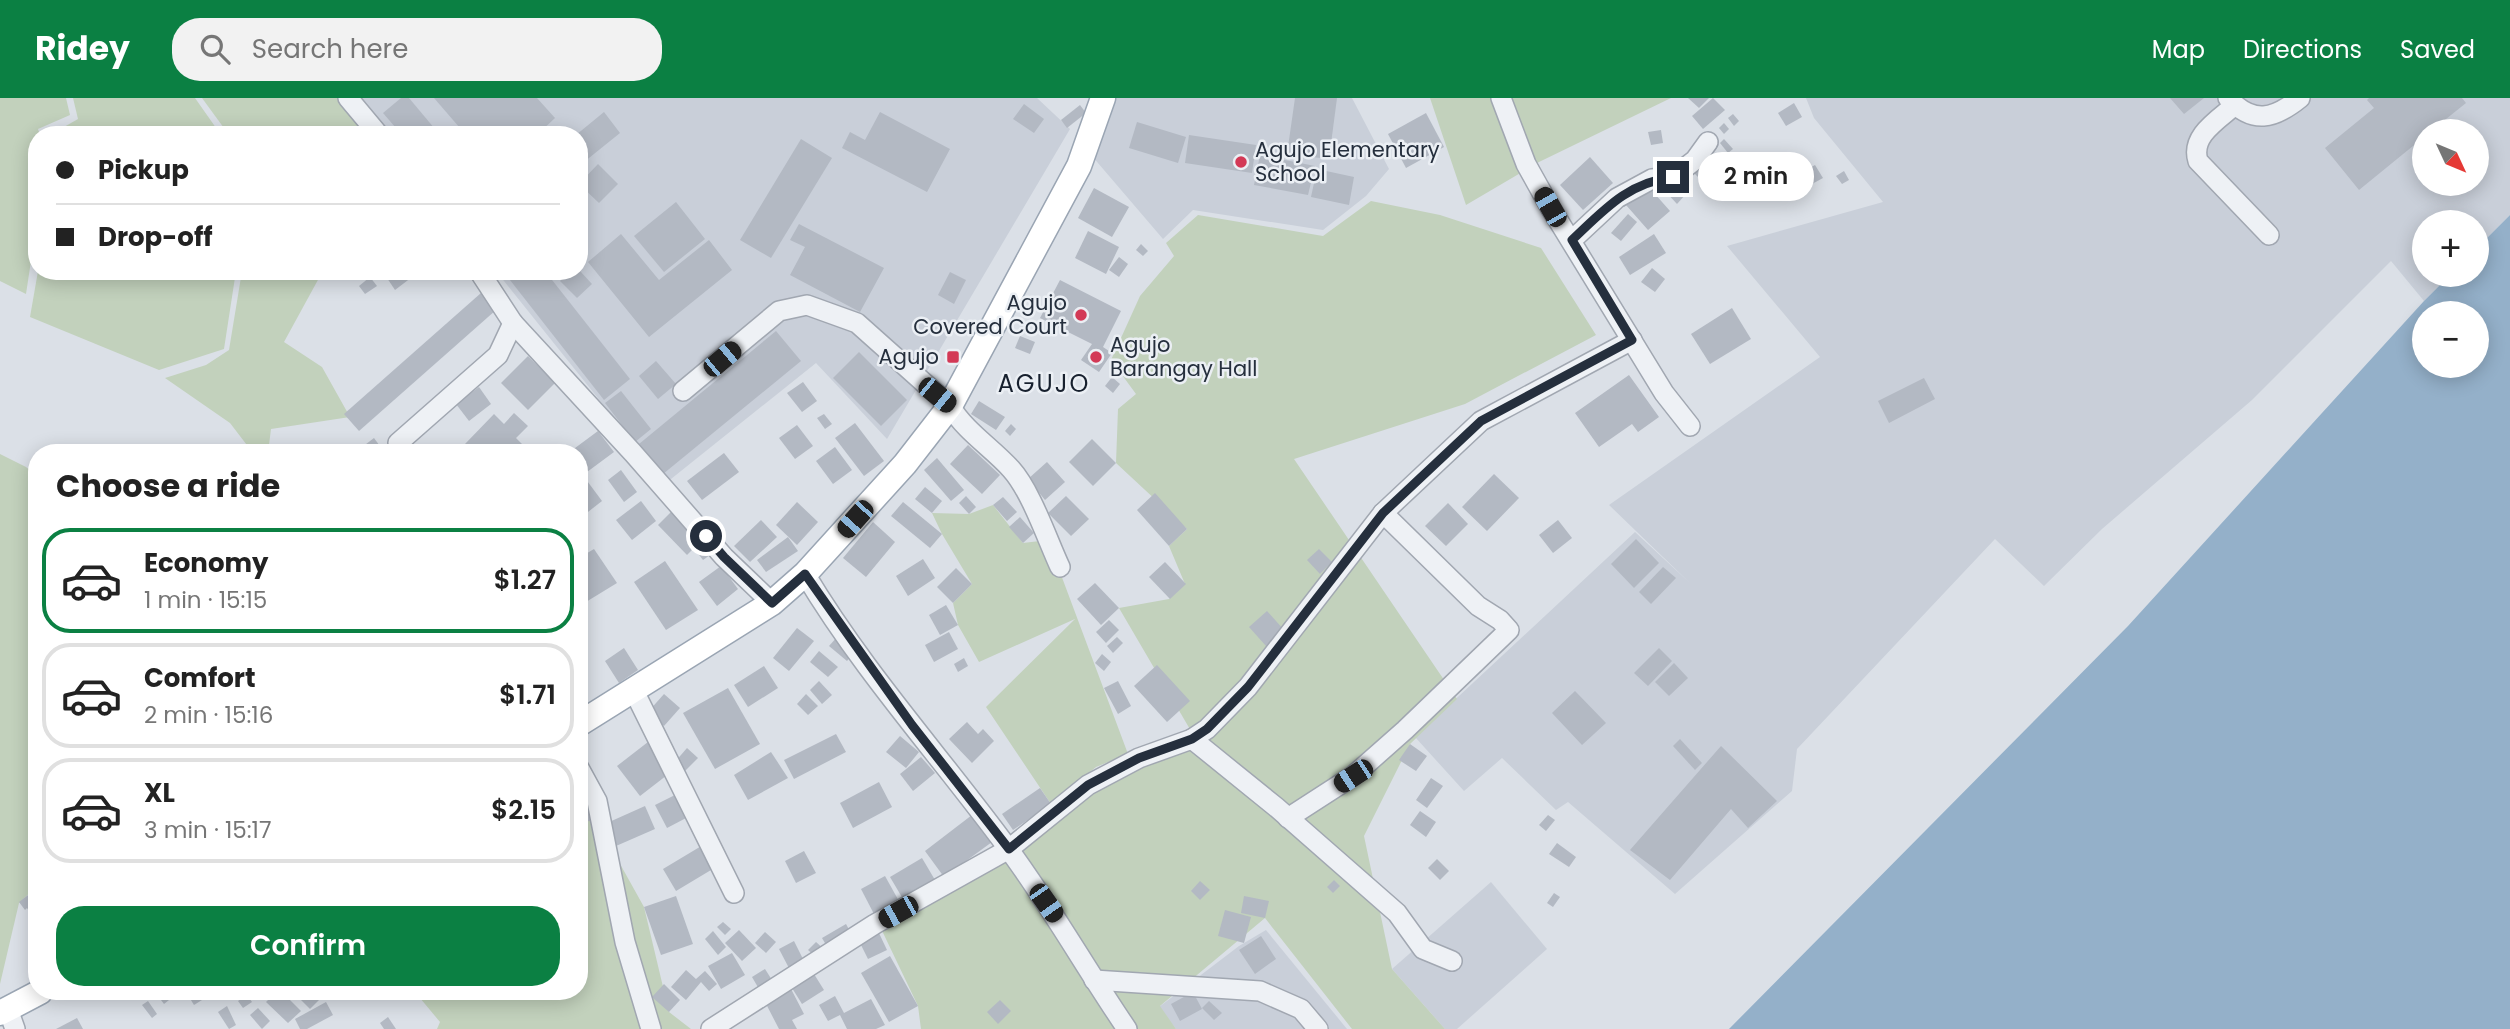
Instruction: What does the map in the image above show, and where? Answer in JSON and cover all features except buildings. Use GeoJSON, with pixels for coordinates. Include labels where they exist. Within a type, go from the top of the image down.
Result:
{"type":"FeatureCollection","features":[{"type":"Feature","properties":{"kind":"main road"},"geometry":{"type":"LineString","coordinates":[[588,718],[772,603],[805,574],[905,464],[950,406],[1079,166],[1103,98]]}},
{"type":"Feature","properties":{"kind":"main road"},"geometry":{"type":"LineString","coordinates":[[8,1017],[30,1000]]}},
{"type":"Feature","properties":{"kind":"street"},"geometry":{"type":"LineString","coordinates":[[348,98],[371,126]]}},
{"type":"Feature","properties":{"kind":"street"},"geometry":{"type":"LineString","coordinates":[[1501,98],[1526,164],[1664,393],[1690,426]]}},
{"type":"Feature","properties":{"kind":"street"},"geometry":{"type":"LineString","coordinates":[[2269,235],[2198,160],[2195,152],[2200,138],[2231,102],[2251,115],[2265,116],[2282,112],[2300,98]]}},
{"type":"Feature","properties":{"kind":"street"},"geometry":{"type":"LineString","coordinates":[[1572,240],[1617,198],[1652,180],[1673,177],[1695,160],[1708,142]]}},
{"type":"Feature","properties":{"kind":"street"},"geometry":{"type":"LineString","coordinates":[[485,280],[513,323],[724,557],[772,603]]}},
{"type":"Feature","properties":{"kind":"street"},"geometry":{"type":"LineString","coordinates":[[683,391],[779,312],[807,305],[857,323],[950,406],[961,423],[1012,470],[1024,489],[1060,568]]}},
{"type":"Feature","properties":{"kind":"street"},"geometry":{"type":"LineString","coordinates":[[398,443],[498,355],[513,323]]}},
{"type":"Feature","properties":{"kind":"street"},"geometry":{"type":"LineString","coordinates":[[711,1029],[875,924],[1009,849],[1088,785],[1139,758],[1192,739],[1207,729],[1248,687],[1383,513],[1481,421],[1632,340]]}},
{"type":"Feature","properties":{"kind":"street"},"geometry":{"type":"LineString","coordinates":[[1288,818],[1353,776],[1509,630],[1500,620],[1479,606],[1383,513]]}},
{"type":"Feature","properties":{"kind":"street"},"geometry":{"type":"LineString","coordinates":[[805,574],[912,725],[1009,849],[1059,921],[1127,1029]]}},
{"type":"Feature","properties":{"kind":"street"},"geometry":{"type":"LineString","coordinates":[[634,691],[734,893]]}},
{"type":"Feature","properties":{"kind":"street"},"geometry":{"type":"LineString","coordinates":[[1192,739],[1397,913],[1423,949],[1452,961]]}},
{"type":"Feature","properties":{"kind":"street"},"geometry":{"type":"LineString","coordinates":[[588,784],[597,801],[625,942],[651,1029]]}},
{"type":"Feature","properties":{"kind":"street"},"geometry":{"type":"LineString","coordinates":[[1094,980],[1260,991],[1301,1009],[1318,1029]]}},
{"type":"Feature","properties":{"kind":"shaded area"},"geometry":{"type":"Polygon","coordinates":[[[358,98],[1037,98],[1070,129],[887,439],[816,363],[666,483],[503,280],[588,280],[588,126],[380,126],[358,98]]]}},
{"type":"Feature","properties":{"kind":"shaded area","name":"Agujo Elementary School"},"geometry":{"type":"Polygon","coordinates":[[[1110,98],[1352,98],[1389,169],[1366,196],[1323,230],[1193,210],[1163,239],[1092,156],[1110,98]]]}},
{"type":"Feature","properties":{"kind":"shaded area"},"geometry":{"type":"Polygon","coordinates":[[[1806,98],[2510,98],[2510,215],[2489,236],[2489,210],[2412,210],[2412,286],[2391,261],[2252,400],[2102,529],[2044,586],[1995,539],[1797,749],[1792,791],[1675,894],[1568,802],[1556,810],[1502,758],[1464,791],[1415,737],[1635,532],[1691,584],[1609,505],[1820,357],[1727,246],[1883,202],[1814,118],[1806,98]]]}},
{"type":"Feature","properties":{"kind":"shaded area"},"geometry":{"type":"Polygon","coordinates":[[[2412,287],[2438,287],[2424,301],[2412,287]]]}},
{"type":"Feature","properties":{"kind":"shaded area"},"geometry":{"type":"Polygon","coordinates":[[[1491,882],[1547,949],[1457,1029],[1445,1029],[1392,969],[1491,882]]]}},
{"type":"Feature","properties":{"kind":"shaded area"},"geometry":{"type":"Polygon","coordinates":[[[1266,930],[1347,1029],[1176,1029],[1159,1007],[1239,946],[1266,930]]]}},
{"type":"Feature","properties":{"kind":"green space"},"geometry":{"type":"Polygon","coordinates":[[[0,98],[66,98],[70,115],[45,126],[28,126],[26,294],[0,281],[0,98]]]}},
{"type":"Feature","properties":{"kind":"green space"},"geometry":{"type":"Polygon","coordinates":[[[73,98],[195,98],[215,126],[66,126],[78,119],[73,98]]]}},
{"type":"Feature","properties":{"kind":"green space"},"geometry":{"type":"Polygon","coordinates":[[[202,98],[341,98],[361,126],[222,126],[202,98]]]}},
{"type":"Feature","properties":{"kind":"green space"},"geometry":{"type":"Polygon","coordinates":[[[1430,98],[1671,98],[1539,162],[1466,205],[1430,98]]]}},
{"type":"Feature","properties":{"kind":"green space"},"geometry":{"type":"Polygon","coordinates":[[[1371,201],[1440,215],[1541,248],[1596,335],[1465,404],[1294,459],[1457,699],[1410,744],[1364,836],[1392,969],[1445,1029],[1352,1029],[1265,918],[1160,1006],[1176,1029],[921,1029],[918,1006],[875,916],[1009,849],[1191,731],[1119,608],[1169,599],[1185,584],[1169,546],[1187,529],[1116,463],[1118,409],[1136,394],[1111,360],[1140,296],[1174,256],[1166,243],[1198,215],[1323,236],[1371,201]]]}},
{"type":"Feature","properties":{"kind":"green space"},"geometry":{"type":"Polygon","coordinates":[[[36,280],[235,280],[224,349],[159,370],[30,317],[36,280]]]}},
{"type":"Feature","properties":{"kind":"green space"},"geometry":{"type":"Polygon","coordinates":[[[241,280],[318,280],[284,342],[322,367],[350,417],[271,429],[269,444],[246,444],[230,423],[165,378],[206,365],[229,350],[241,280]]]}},
{"type":"Feature","properties":{"kind":"green space"},"geometry":{"type":"Polygon","coordinates":[[[0,454],[28,469],[28,894],[19,903],[0,984],[0,454]]]}},
{"type":"Feature","properties":{"kind":"green space"},"geometry":{"type":"Polygon","coordinates":[[[993,505],[1023,543],[1048,540],[1128,754],[1096,767],[1051,804],[986,707],[1075,619],[979,662],[958,625],[953,603],[972,584],[932,513],[969,514],[993,505]]]}},
{"type":"Feature","properties":{"kind":"green space"},"geometry":{"type":"Polygon","coordinates":[[[588,819],[595,819],[644,907],[669,1012],[691,1029],[437,1029],[440,1022],[422,1000],[588,1000],[588,819]]]}},
{"type":"Feature","properties":{"kind":"water"},"geometry":{"type":"Polygon","coordinates":[[[2510,215],[2510,1029],[1729,1029],[2128,626],[2412,314],[2412,378],[2489,378],[2489,301],[2424,301],[2438,287],[2489,287],[2489,236],[2510,215]]]}},
{"type":"Feature","properties":{"kind":"place","name":"Agujo Elementary School"},"geometry":{"type":"Point","coordinates":[1241,162]}},
{"type":"Feature","properties":{"kind":"place","name":"Agujo Covered Court"},"geometry":{"type":"Point","coordinates":[1081,315]}},
{"type":"Feature","properties":{"kind":"place","name":"Agujo"},"geometry":{"type":"Point","coordinates":[953,357]}},
{"type":"Feature","properties":{"kind":"place","name":"Agujo Barangay Hall"},"geometry":{"type":"Point","coordinates":[1096,357]}},
{"type":"Feature","properties":{"kind":"district","name":"AGUJO"},"geometry":{"type":"Point","coordinates":[1044,384]}},
{"type":"Feature","properties":{"kind":"route"},"geometry":{"type":"LineString","coordinates":[[706,536],[772,603],[805,574],[912,725],[1009,849],[1088,785],[1139,758],[1192,739],[1207,729],[1248,687],[1383,513],[1481,421],[1632,340],[1572,240],[1617,198],[1652,180],[1673,177]]}}]}
